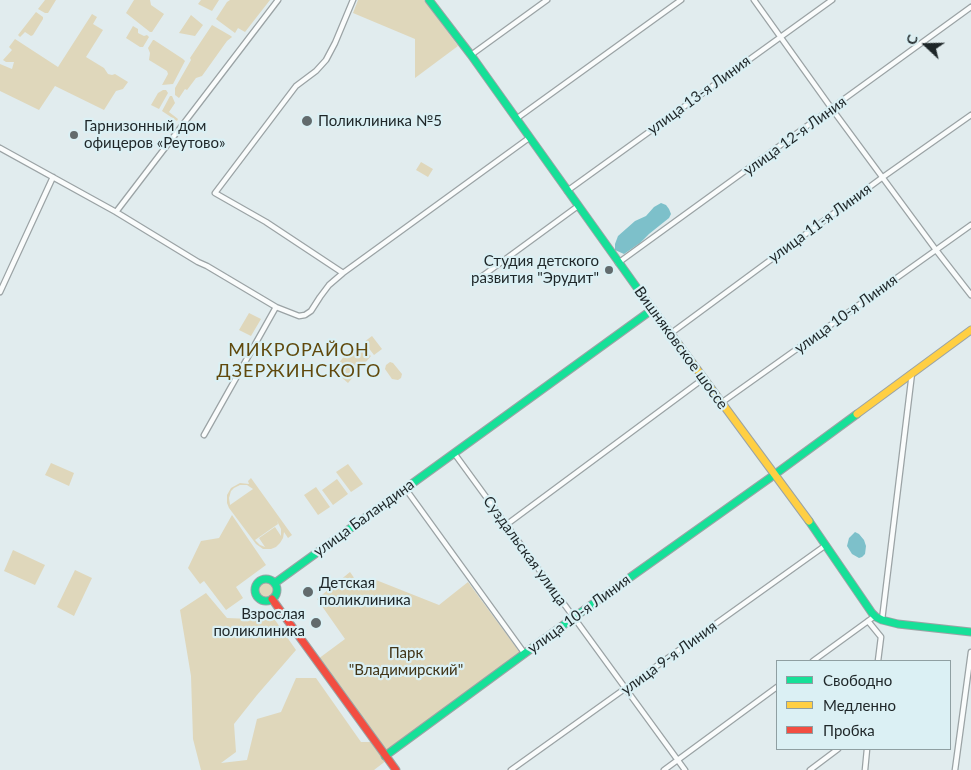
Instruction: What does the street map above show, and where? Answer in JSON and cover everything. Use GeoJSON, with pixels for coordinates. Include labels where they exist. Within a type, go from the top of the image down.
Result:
{"type":"FeatureCollection","features":[{"type":"Feature","properties":{"kind":"street"},"geometry":{"type":"LineString","coordinates":[[116,212],[278,0]]}},
{"type":"Feature","properties":{"kind":"street"},"geometry":{"type":"LineString","coordinates":[[343,273],[266,222],[215,192],[296,86],[316,71],[326,60],[335,44],[353,0]]}},
{"type":"Feature","properties":{"kind":"street","name":"Вишняковское шоссе"},"geometry":{"type":"LineString","coordinates":[[429,0],[471,55],[618,263],[826,545],[874,616],[898,624],[971,632]]}},
{"type":"Feature","properties":{"kind":"street"},"geometry":{"type":"LineString","coordinates":[[471,55],[547,0]]}},
{"type":"Feature","properties":{"kind":"street"},"geometry":{"type":"LineString","coordinates":[[516,119],[681,0]]}},
{"type":"Feature","properties":{"kind":"street"},"geometry":{"type":"LineString","coordinates":[[754,0],[832,109],[971,295]]}},
{"type":"Feature","properties":{"kind":"street","name":"улица 13-я Линия"},"geometry":{"type":"LineString","coordinates":[[567,190],[832,0]]}},
{"type":"Feature","properties":{"kind":"street","name":"улица 12-я Линия"},"geometry":{"type":"LineString","coordinates":[[618,263],[971,8]]}},
{"type":"Feature","properties":{"kind":"street","name":"улица 11-я Линия"},"geometry":{"type":"LineString","coordinates":[[670,334],[971,114]]}},
{"type":"Feature","properties":{"kind":"street"},"geometry":{"type":"LineString","coordinates":[[0,148],[116,212],[276,307],[299,316],[311,311],[329,285],[343,273],[529,138]]}},
{"type":"Feature","properties":{"kind":"street"},"geometry":{"type":"LineString","coordinates":[[0,292],[53,178]]}},
{"type":"Feature","properties":{"kind":"street"},"geometry":{"type":"LineString","coordinates":[[481,277],[578,206]]}},
{"type":"Feature","properties":{"kind":"street","name":"улица 10-я Линия"},"geometry":{"type":"LineString","coordinates":[[721,403],[971,225]]}},
{"type":"Feature","properties":{"kind":"street"},"geometry":{"type":"LineString","coordinates":[[204,435],[276,307]]}},
{"type":"Feature","properties":{"kind":"street"},"geometry":{"type":"LineString","coordinates":[[454,453],[653,309]]}},
{"type":"Feature","properties":{"kind":"street"},"geometry":{"type":"LineString","coordinates":[[774,475],[971,330]]}},
{"type":"Feature","properties":{"kind":"street"},"geometry":{"type":"LineString","coordinates":[[882,620],[912,374]]}},
{"type":"Feature","properties":{"kind":"street"},"geometry":{"type":"LineString","coordinates":[[506,525],[704,379]]}},
{"type":"Feature","properties":{"kind":"street","name":"улица Баландина"},"geometry":{"type":"LineString","coordinates":[[275,583],[454,453]]}},
{"type":"Feature","properties":{"kind":"street","name":"Суздальская улица"},"geometry":{"type":"LineString","coordinates":[[454,453],[685,770]]}},
{"type":"Feature","properties":{"kind":"street","name":"улица 10-я Линия"},"geometry":{"type":"LineString","coordinates":[[385,756],[774,475]]}},
{"type":"Feature","properties":{"kind":"street"},"geometry":{"type":"LineString","coordinates":[[405,488],[525,654]]}},
{"type":"Feature","properties":{"kind":"street","name":"улица 9-я Линия"},"geometry":{"type":"LineString","coordinates":[[511,770],[826,545]]}},
{"type":"Feature","properties":{"kind":"street"},"geometry":{"type":"LineString","coordinates":[[265,579],[272,580],[275,583],[277,594],[272,599],[269,601],[261,600],[256,595],[255,588],[258,582],[265,579]]}},
{"type":"Feature","properties":{"kind":"street"},"geometry":{"type":"LineString","coordinates":[[272,599],[396,770]]}},
{"type":"Feature","properties":{"kind":"street"},"geometry":{"type":"LineString","coordinates":[[813,660],[874,616]]}},
{"type":"Feature","properties":{"kind":"street"},"geometry":{"type":"LineString","coordinates":[[868,621],[880,637],[878,660]]}},
{"type":"Feature","properties":{"kind":"street"},"geometry":{"type":"LineString","coordinates":[[955,770],[971,652]]}},
{"type":"Feature","properties":{"kind":"street"},"geometry":{"type":"LineString","coordinates":[[664,770],[776,688]]}},
{"type":"Feature","properties":{"kind":"street"},"geometry":{"type":"LineString","coordinates":[[810,770],[837,750]]}},
{"type":"Feature","properties":{"kind":"street"},"geometry":{"type":"LineString","coordinates":[[865,770],[867,750]]}},
{"type":"Feature","properties":{"kind":"green space"},"geometry":{"type":"Polygon","coordinates":[[[45,0],[56,0],[48,13],[38,9],[45,0]]]}},
{"type":"Feature","properties":{"kind":"green space"},"geometry":{"type":"Polygon","coordinates":[[[134,0],[150,0],[151,5],[164,14],[152,32],[126,13],[134,0]]]}},
{"type":"Feature","properties":{"kind":"green space"},"geometry":{"type":"Polygon","coordinates":[[[201,0],[219,0],[212,11],[198,4],[201,0]]]}},
{"type":"Feature","properties":{"kind":"green space"},"geometry":{"type":"Polygon","coordinates":[[[230,0],[270,0],[245,32],[238,28],[235,33],[216,19],[230,0]]]}},
{"type":"Feature","properties":{"kind":"green space"},"geometry":{"type":"Polygon","coordinates":[[[358,0],[424,0],[458,46],[415,78],[415,39],[353,13],[358,0]]]}},
{"type":"Feature","properties":{"kind":"green space"},"geometry":{"type":"Polygon","coordinates":[[[36,12],[43,19],[33,35],[31,36],[25,32],[20,37],[18,35],[36,12]]]}},
{"type":"Feature","properties":{"kind":"green space"},"geometry":{"type":"Polygon","coordinates":[[[92,14],[97,17],[93,24],[103,30],[86,57],[104,68],[108,74],[115,74],[128,82],[123,89],[116,91],[104,110],[55,86],[39,110],[0,91],[0,64],[12,69],[14,62],[3,60],[12,50],[9,47],[15,39],[58,67],[92,14]]]}},
{"type":"Feature","properties":{"kind":"green space"},"geometry":{"type":"Polygon","coordinates":[[[191,15],[203,25],[195,36],[179,33],[191,15]]]}},
{"type":"Feature","properties":{"kind":"green space"},"geometry":{"type":"Polygon","coordinates":[[[212,25],[232,37],[227,41],[202,76],[196,78],[179,98],[175,95],[175,88],[191,60],[190,58],[212,25]]]}},
{"type":"Feature","properties":{"kind":"green space"},"geometry":{"type":"Polygon","coordinates":[[[133,26],[138,29],[138,33],[149,37],[143,47],[126,38],[133,26]]]}},
{"type":"Feature","properties":{"kind":"green space"},"geometry":{"type":"Polygon","coordinates":[[[153,40],[185,61],[173,84],[162,85],[168,74],[167,71],[149,60],[150,53],[148,48],[153,40]]]}},
{"type":"Feature","properties":{"kind":"green space"},"geometry":{"type":"Polygon","coordinates":[[[166,90],[168,93],[159,109],[151,105],[158,93],[166,90]]]}},
{"type":"Feature","properties":{"kind":"green space"},"geometry":{"type":"Polygon","coordinates":[[[170,96],[172,96],[175,103],[169,112],[178,119],[177,121],[162,111],[170,96]]]}},
{"type":"Feature","properties":{"kind":"green space"},"geometry":{"type":"Polygon","coordinates":[[[421,162],[433,169],[428,177],[416,170],[421,162]]]}},
{"type":"Feature","properties":{"kind":"green space"},"geometry":{"type":"Polygon","coordinates":[[[249,313],[261,319],[251,336],[239,330],[249,313]]]}},
{"type":"Feature","properties":{"kind":"green space"},"geometry":{"type":"Polygon","coordinates":[[[372,336],[382,349],[374,355],[364,342],[372,336]]]}},
{"type":"Feature","properties":{"kind":"green space"},"geometry":{"type":"Polygon","coordinates":[[[355,343],[371,356],[348,383],[333,370],[355,343]]]}},
{"type":"Feature","properties":{"kind":"green space"},"geometry":{"type":"Polygon","coordinates":[[[390,362],[402,374],[398,380],[392,379],[385,369],[386,365],[390,362]]]}},
{"type":"Feature","properties":{"kind":"green space"},"geometry":{"type":"Polygon","coordinates":[[[51,463],[74,473],[69,486],[45,475],[51,463]]]}},
{"type":"Feature","properties":{"kind":"green space"},"geometry":{"type":"Polygon","coordinates":[[[348,464],[363,484],[351,492],[336,472],[348,464]]]}},
{"type":"Feature","properties":{"kind":"green space"},"geometry":{"type":"Polygon","coordinates":[[[251,478],[292,535],[288,538],[284,532],[280,543],[271,549],[263,549],[256,544],[227,503],[227,495],[231,488],[240,483],[249,484],[248,481],[251,478]],[[240,485],[231,491],[230,505],[253,489],[247,485],[240,485]],[[277,521],[278,524],[255,540],[260,545],[265,547],[259,538],[275,527],[281,536],[281,529],[277,521]]]}},
{"type":"Feature","properties":{"kind":"green space"},"geometry":{"type":"Polygon","coordinates":[[[337,479],[348,494],[333,505],[322,490],[337,479]]]}},
{"type":"Feature","properties":{"kind":"green space"},"geometry":{"type":"Polygon","coordinates":[[[316,487],[330,507],[318,515],[304,495],[316,487]]]}},
{"type":"Feature","properties":{"kind":"green space"},"geometry":{"type":"Polygon","coordinates":[[[232,515],[266,565],[236,587],[243,598],[226,610],[204,581],[200,584],[188,568],[201,541],[219,538],[232,515]]]}},
{"type":"Feature","properties":{"kind":"green space"},"geometry":{"type":"Polygon","coordinates":[[[13,550],[45,565],[35,585],[4,571],[13,550]]]}},
{"type":"Feature","properties":{"kind":"green space"},"geometry":{"type":"Polygon","coordinates":[[[75,570],[92,578],[74,616],[57,607],[75,570]]]}},
{"type":"Feature","properties":{"kind":"green space","name":"Парк \"Владимирский\""},"geometry":{"type":"Polygon","coordinates":[[[350,572],[362,589],[376,580],[439,605],[468,582],[521,654],[386,755],[318,659],[345,639],[317,599],[350,572]]]}},
{"type":"Feature","properties":{"kind":"green space"},"geometry":{"type":"Polygon","coordinates":[[[263,582],[269,582],[274,587],[272,596],[263,598],[258,593],[258,587],[263,582]]]}},
{"type":"Feature","properties":{"kind":"green space"},"geometry":{"type":"Polygon","coordinates":[[[206,593],[227,618],[275,620],[296,650],[234,724],[236,752],[221,763],[247,760],[257,719],[281,712],[296,678],[316,678],[361,742],[371,742],[387,760],[374,770],[201,770],[193,739],[191,676],[180,610],[206,593]]]}},
{"type":"Feature","properties":{"kind":"water"},"geometry":{"type":"Polygon","coordinates":[[[661,203],[669,209],[671,214],[669,218],[624,254],[615,250],[618,236],[635,221],[646,216],[654,207],[661,203]]]}},
{"type":"Feature","properties":{"kind":"water"},"geometry":{"type":"Polygon","coordinates":[[[855,532],[864,540],[866,546],[865,554],[859,558],[852,554],[847,546],[849,538],[855,532]]]}},
{"type":"Feature","properties":{"kind":"traffic: fast"},"geometry":{"type":"LineString","coordinates":[[429,0],[471,55],[640,292]]}},
{"type":"Feature","properties":{"kind":"traffic: fast"},"geometry":{"type":"LineString","coordinates":[[275,583],[653,309]]}},
{"type":"Feature","properties":{"kind":"traffic: fast"},"geometry":{"type":"LineString","coordinates":[[385,756],[857,414]]}},
{"type":"Feature","properties":{"kind":"traffic: fast"},"geometry":{"type":"LineString","coordinates":[[809,521],[876,617],[898,624],[971,632]]}},
{"type":"Feature","properties":{"kind":"traffic: fast"},"geometry":{"type":"LineString","coordinates":[[266,579],[274,582],[277,590],[274,598],[266,601],[258,598],[255,590],[258,582],[266,579]]}},
{"type":"Feature","properties":{"kind":"traffic: slow"},"geometry":{"type":"LineString","coordinates":[[640,292],[809,521]]}},
{"type":"Feature","properties":{"kind":"traffic: slow"},"geometry":{"type":"LineString","coordinates":[[857,414],[971,330]]}},
{"type":"Feature","properties":{"kind":"traffic: jam"},"geometry":{"type":"LineString","coordinates":[[272,599],[396,770]]}},
{"type":"Feature","properties":{"kind":"place","name":"Поликлиника №5"},"geometry":{"type":"Point","coordinates":[307,121]}},
{"type":"Feature","properties":{"kind":"place","name":"Гарнизонный дом офицеров «Реутово»"},"geometry":{"type":"Point","coordinates":[74,135]}},
{"type":"Feature","properties":{"kind":"place","name":"Студия детского развития \"Эрудит\""},"geometry":{"type":"Point","coordinates":[609,270]}},
{"type":"Feature","properties":{"kind":"place","name":"Детская поликлиника"},"geometry":{"type":"Point","coordinates":[308,592]}},
{"type":"Feature","properties":{"kind":"place","name":"Взрослая поликлиника"},"geometry":{"type":"Point","coordinates":[316,623]}},
{"type":"Feature","properties":{"kind":"district","name":"МИКРОРАЙОН ДЗЕРЖИНСКОГО"},"geometry":{"type":"Point","coordinates":[299,360]}}]}
